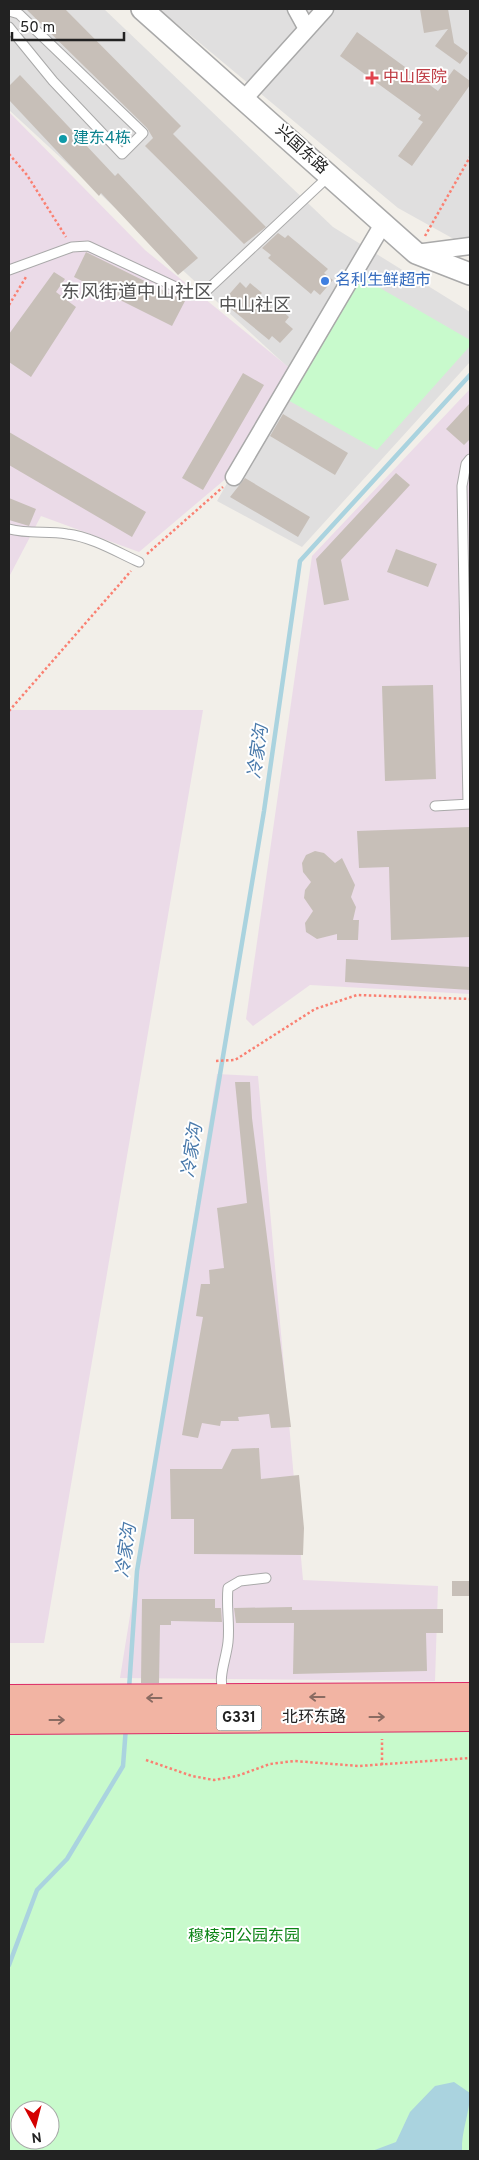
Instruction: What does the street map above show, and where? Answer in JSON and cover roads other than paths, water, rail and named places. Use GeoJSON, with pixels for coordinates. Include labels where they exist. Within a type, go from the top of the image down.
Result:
{"type":"FeatureCollection","features":[{"type":"Feature","properties":{"kind":"highway","name":"北环东路"},"geometry":{"type":"LineString","coordinates":[[9,1699],[470,1697]]}},
{"type":"Feature","properties":{"kind":"highway","name":"北环东路"},"geometry":{"type":"LineString","coordinates":[[9,1720],[470,1717]]}},
{"type":"Feature","properties":{"kind":"street","name":"兴国东路"},"geometry":{"type":"LineString","coordinates":[[142,9],[416,253],[470,274]]}},
{"type":"Feature","properties":{"kind":"street"},"geometry":{"type":"LineString","coordinates":[[296,9],[307,30]]}},
{"type":"Feature","properties":{"kind":"street"},"geometry":{"type":"LineString","coordinates":[[244,99],[325,9]]}},
{"type":"Feature","properties":{"kind":"street"},"geometry":{"type":"LineString","coordinates":[[234,477],[383,224]]}},
{"type":"Feature","properties":{"kind":"street"},"geometry":{"type":"LineString","coordinates":[[416,253],[470,246]]}},
{"type":"Feature","properties":{"kind":"lane"},"geometry":{"type":"LineString","coordinates":[[9,11],[21,11],[143,134],[122,154],[53,81],[9,27],[21,11]]}},
{"type":"Feature","properties":{"kind":"lane"},"geometry":{"type":"LineString","coordinates":[[9,270],[72,247],[88,246],[192,294],[203,294],[329,175]]}},
{"type":"Feature","properties":{"kind":"lane"},"geometry":{"type":"LineString","coordinates":[[436,806],[469,804],[462,486],[466,464],[470,459]]}},
{"type":"Feature","properties":{"kind":"lane"},"geometry":{"type":"LineString","coordinates":[[9,529],[22,533],[68,534],[91,541],[139,562]]}},
{"type":"Feature","properties":{"kind":"lane"},"geometry":{"type":"LineString","coordinates":[[225,1698],[221,1687],[222,1669],[228,1643],[226,1604],[228,1588],[240,1581],[266,1578]]}},
{"type":"Feature","properties":{"kind":"water"},"geometry":{"type":"Polygon","coordinates":[[[454,2082],[470,2093],[462,2151],[372,2151],[396,2142],[410,2112],[435,2086],[454,2082]]]}},
{"type":"Feature","properties":{"kind":"waterway","name":"冷家沟"},"geometry":{"type":"LineString","coordinates":[[129,1689],[137,1571],[264,811],[300,561],[470,375]]}},
{"type":"Feature","properties":{"kind":"waterway","name":"冷家沟"},"geometry":{"type":"LineString","coordinates":[[9,1965],[37,1890],[67,1859],[123,1766],[126,1727]]}},
{"type":"Feature","properties":{"kind":"place","name":"中山医院"},"geometry":{"type":"Point","coordinates":[372,78]}},
{"type":"Feature","properties":{"kind":"place","name":"建东4栋"},"geometry":{"type":"Point","coordinates":[63,139]}},
{"type":"Feature","properties":{"kind":"place","name":"名利生鲜超市"},"geometry":{"type":"Point","coordinates":[325,281]}},
{"type":"Feature","properties":{"kind":"district","name":"东风街道中山社区"},"geometry":{"type":"Point","coordinates":[137,293]}},
{"type":"Feature","properties":{"kind":"district","name":"中山社区"},"geometry":{"type":"Point","coordinates":[255,306]}},
{"type":"Feature","properties":{"kind":"park label","name":"穆棱河公园东园"},"geometry":{"type":"Point","coordinates":[244,1937]}}]}
